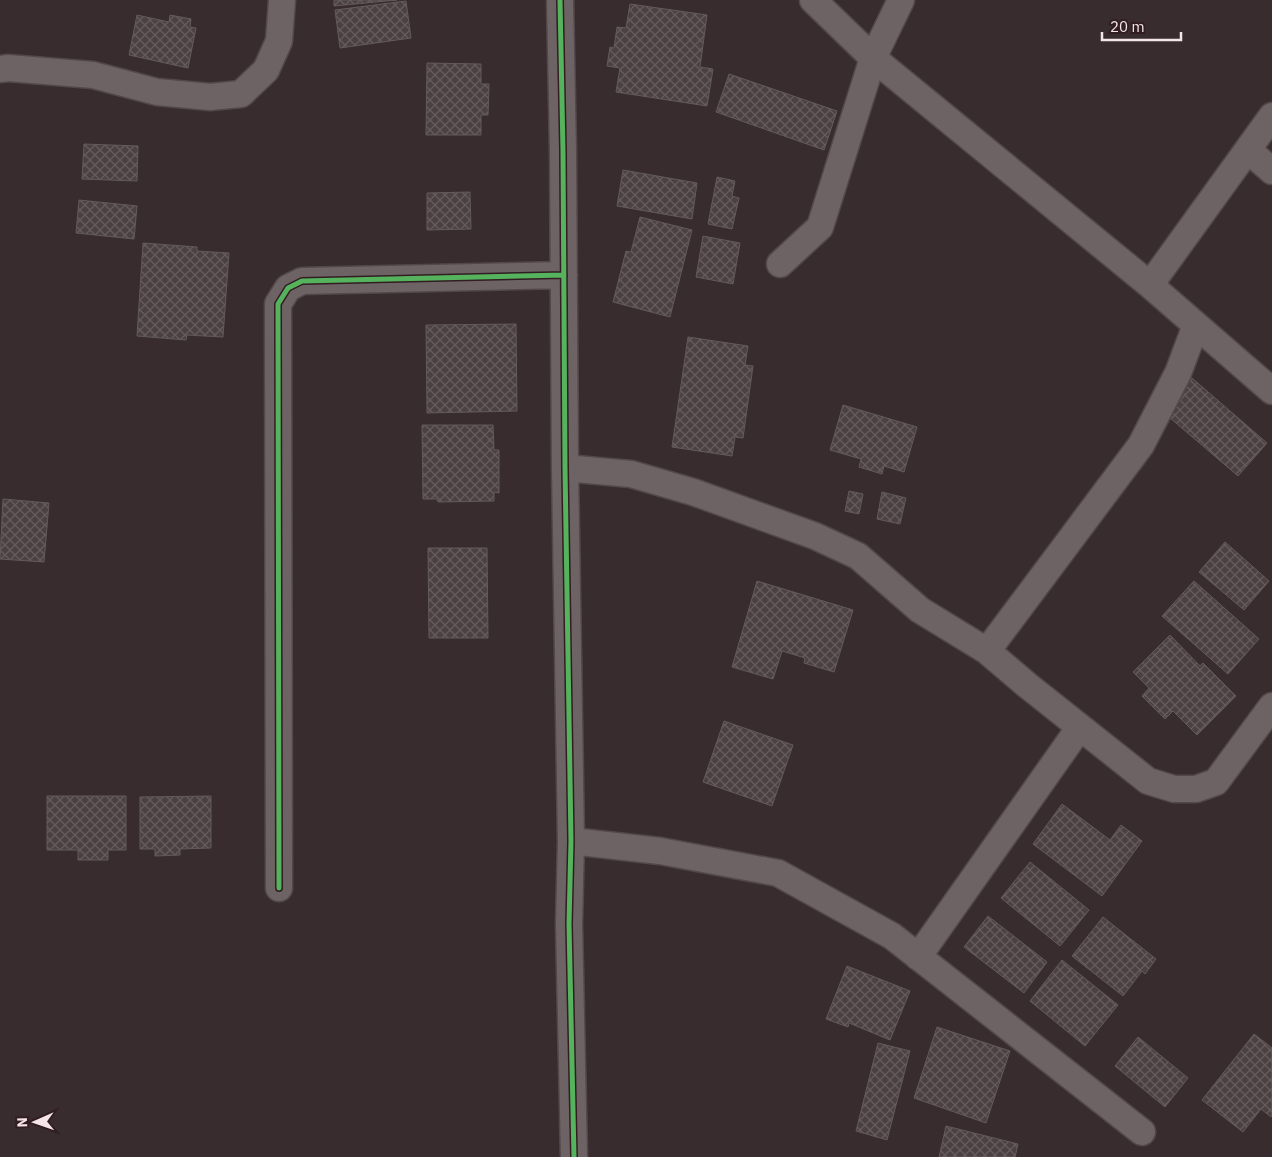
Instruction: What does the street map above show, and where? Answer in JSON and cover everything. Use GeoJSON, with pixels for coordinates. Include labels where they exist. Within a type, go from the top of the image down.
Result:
{"type":"FeatureCollection","features":[{"type":"Feature","properties":{"kind":"street"},"geometry":{"type":"LineString","coordinates":[[3,67],[93,74],[157,92],[210,97],[241,94],[266,70],[280,41],[282,0]]}},
{"type":"Feature","properties":{"kind":"street"},"geometry":{"type":"LineString","coordinates":[[560,0],[571,841],[569,924],[574,1157]]}},
{"type":"Feature","properties":{"kind":"street"},"geometry":{"type":"LineString","coordinates":[[813,0],[873,58],[1150,285],[1272,391]]}},
{"type":"Feature","properties":{"kind":"street"},"geometry":{"type":"LineString","coordinates":[[780,264],[820,227],[873,58],[901,0]]}},
{"type":"Feature","properties":{"kind":"street"},"geometry":{"type":"LineString","coordinates":[[1150,285],[1272,116]]}},
{"type":"Feature","properties":{"kind":"street"},"geometry":{"type":"LineString","coordinates":[[1248,150],[1272,171]]}},
{"type":"Feature","properties":{"kind":"street"},"geometry":{"type":"LineString","coordinates":[[279,888],[278,304],[288,288],[302,281],[564,275]]}},
{"type":"Feature","properties":{"kind":"street"},"geometry":{"type":"LineString","coordinates":[[987,651],[1141,445],[1178,374],[1196,325]]}},
{"type":"Feature","properties":{"kind":"street"},"geometry":{"type":"LineString","coordinates":[[565,468],[631,474],[693,492],[815,536],[858,556],[920,610],[987,651],[1148,781],[1174,789],[1196,789],[1216,782],[1272,706]]}},
{"type":"Feature","properties":{"kind":"street"},"geometry":{"type":"LineString","coordinates":[[918,957],[1080,727]]}},
{"type":"Feature","properties":{"kind":"street"},"geometry":{"type":"LineString","coordinates":[[571,841],[660,851],[778,874],[892,936],[1142,1132]]}},
{"type":"Feature","properties":{"kind":"building"},"geometry":{"type":"Polygon","coordinates":[[[334,0],[397,0],[334,6],[334,0]]]}},
{"type":"Feature","properties":{"kind":"building"},"geometry":{"type":"Polygon","coordinates":[[[406,1],[411,38],[340,48],[335,10],[406,1]]]}},
{"type":"Feature","properties":{"kind":"building"},"geometry":{"type":"Polygon","coordinates":[[[630,4],[707,15],[700,67],[713,69],[707,106],[616,92],[620,68],[607,66],[610,47],[614,48],[617,27],[626,28],[630,4]]]}},
{"type":"Feature","properties":{"kind":"building"},"geometry":{"type":"Polygon","coordinates":[[[137,15],[169,22],[170,15],[191,19],[190,27],[196,28],[188,68],[129,55],[137,15]]]}},
{"type":"Feature","properties":{"kind":"building"},"geometry":{"type":"Polygon","coordinates":[[[427,63],[481,64],[481,84],[489,84],[488,115],[481,115],[481,135],[426,135],[427,63]]]}},
{"type":"Feature","properties":{"kind":"building"},"geometry":{"type":"Polygon","coordinates":[[[729,74],[837,111],[824,150],[716,112],[729,74]]]}},
{"type":"Feature","properties":{"kind":"building"},"geometry":{"type":"Polygon","coordinates":[[[84,144],[138,146],[137,181],[82,179],[84,144]]]}},
{"type":"Feature","properties":{"kind":"building"},"geometry":{"type":"Polygon","coordinates":[[[623,170],[697,183],[692,219],[617,206],[623,170]]]}},
{"type":"Feature","properties":{"kind":"building"},"geometry":{"type":"Polygon","coordinates":[[[717,177],[735,181],[732,196],[739,198],[732,229],[708,224],[717,177]]]}},
{"type":"Feature","properties":{"kind":"building"},"geometry":{"type":"Polygon","coordinates":[[[470,192],[471,229],[427,230],[427,193],[470,192]]]}},
{"type":"Feature","properties":{"kind":"building"},"geometry":{"type":"Polygon","coordinates":[[[79,200],[137,206],[134,239],[76,233],[79,200]]]}},
{"type":"Feature","properties":{"kind":"building"},"geometry":{"type":"Polygon","coordinates":[[[640,217],[692,230],[670,317],[613,302],[626,251],[631,252],[640,217]]]}},
{"type":"Feature","properties":{"kind":"building"},"geometry":{"type":"Polygon","coordinates":[[[703,236],[740,243],[733,284],[696,277],[703,236]]]}},
{"type":"Feature","properties":{"kind":"building"},"geometry":{"type":"Polygon","coordinates":[[[143,243],[197,247],[197,251],[229,253],[223,337],[187,335],[186,340],[137,336],[143,243]]]}},
{"type":"Feature","properties":{"kind":"building"},"geometry":{"type":"Polygon","coordinates":[[[516,324],[517,411],[427,413],[426,325],[516,324]]]}},
{"type":"Feature","properties":{"kind":"building"},"geometry":{"type":"Polygon","coordinates":[[[688,337],[748,346],[745,365],[753,366],[743,438],[735,437],[732,456],[672,447],[688,337]]]}},
{"type":"Feature","properties":{"kind":"building"},"geometry":{"type":"Polygon","coordinates":[[[1192,378],[1267,443],[1238,476],[1163,412],[1192,378]]]}},
{"type":"Feature","properties":{"kind":"building"},"geometry":{"type":"Polygon","coordinates":[[[843,405],[917,427],[904,472],[884,466],[882,474],[859,467],[861,459],[830,450],[843,405]]]}},
{"type":"Feature","properties":{"kind":"building"},"geometry":{"type":"Polygon","coordinates":[[[422,425],[493,425],[494,450],[499,450],[499,493],[494,492],[494,501],[438,502],[437,499],[423,499],[422,425]]]}},
{"type":"Feature","properties":{"kind":"building"},"geometry":{"type":"Polygon","coordinates":[[[849,491],[863,494],[859,514],[845,511],[849,491]]]}},
{"type":"Feature","properties":{"kind":"building"},"geometry":{"type":"Polygon","coordinates":[[[882,492],[906,498],[900,524],[877,519],[882,492]]]}},
{"type":"Feature","properties":{"kind":"building"},"geometry":{"type":"Polygon","coordinates":[[[3,499],[49,503],[44,562],[0,559],[3,499]]]}},
{"type":"Feature","properties":{"kind":"building"},"geometry":{"type":"Polygon","coordinates":[[[1225,542],[1269,581],[1244,610],[1199,572],[1225,542]]]}},
{"type":"Feature","properties":{"kind":"building"},"geometry":{"type":"Polygon","coordinates":[[[428,548],[487,548],[488,638],[429,638],[428,548]]]}},
{"type":"Feature","properties":{"kind":"building"},"geometry":{"type":"Polygon","coordinates":[[[757,581],[853,610],[834,672],[804,663],[805,658],[782,651],[773,679],[732,667],[757,581]]]}},
{"type":"Feature","properties":{"kind":"building"},"geometry":{"type":"Polygon","coordinates":[[[1194,581],[1259,639],[1228,674],[1162,616],[1194,581]]]}},
{"type":"Feature","properties":{"kind":"building"},"geometry":{"type":"Polygon","coordinates":[[[1170,635],[1200,666],[1203,663],[1236,696],[1197,735],[1173,711],[1165,719],[1142,696],[1149,688],[1133,672],[1170,635]]]}},
{"type":"Feature","properties":{"kind":"building"},"geometry":{"type":"Polygon","coordinates":[[[724,721],[793,745],[772,806],[703,782],[724,721]]]}},
{"type":"Feature","properties":{"kind":"building"},"geometry":{"type":"Polygon","coordinates":[[[47,796],[126,796],[126,850],[108,850],[108,860],[78,860],[78,850],[47,850],[47,796]]]}},
{"type":"Feature","properties":{"kind":"building"},"geometry":{"type":"Polygon","coordinates":[[[211,796],[211,848],[180,849],[180,855],[155,856],[155,849],[140,849],[140,797],[211,796]]]}},
{"type":"Feature","properties":{"kind":"building"},"geometry":{"type":"Polygon","coordinates":[[[1062,804],[1110,840],[1121,825],[1142,841],[1102,896],[1033,844],[1062,804]]]}},
{"type":"Feature","properties":{"kind":"building"},"geometry":{"type":"Polygon","coordinates":[[[1030,862],[1089,910],[1060,946],[1001,898],[1030,862]]]}},
{"type":"Feature","properties":{"kind":"building"},"geometry":{"type":"Polygon","coordinates":[[[988,916],[1047,962],[1024,993],[964,947],[988,916]]]}},
{"type":"Feature","properties":{"kind":"building"},"geometry":{"type":"Polygon","coordinates":[[[1103,917],[1156,959],[1145,974],[1142,971],[1123,996],[1072,956],[1103,917]]]}},
{"type":"Feature","properties":{"kind":"building"},"geometry":{"type":"Polygon","coordinates":[[[1062,960],[1118,1005],[1085,1046],[1030,1001],[1062,960]]]}},
{"type":"Feature","properties":{"kind":"building"},"geometry":{"type":"Polygon","coordinates":[[[847,966],[910,991],[890,1040],[849,1023],[848,1027],[826,1019],[847,966]]]}},
{"type":"Feature","properties":{"kind":"building"},"geometry":{"type":"Polygon","coordinates":[[[937,1027],[1010,1051],[986,1123],[914,1098],[937,1027]]]}},
{"type":"Feature","properties":{"kind":"building"},"geometry":{"type":"Polygon","coordinates":[[[1254,1034],[1272,1048],[1272,1115],[1271,1117],[1261,1109],[1243,1132],[1202,1100],[1254,1034]]]}},
{"type":"Feature","properties":{"kind":"building"},"geometry":{"type":"Polygon","coordinates":[[[1138,1037],[1188,1078],[1165,1107],[1115,1066],[1138,1037]]]}},
{"type":"Feature","properties":{"kind":"building"},"geometry":{"type":"Polygon","coordinates":[[[878,1043],[910,1051],[887,1140],[856,1131],[878,1043]]]}},
{"type":"Feature","properties":{"kind":"building"},"geometry":{"type":"Polygon","coordinates":[[[946,1126],[1018,1144],[1015,1157],[939,1157],[946,1126]]]}},
{"type":"Feature","properties":{"kind":"cycle path"},"geometry":{"type":"LineString","coordinates":[[560,0],[571,841],[569,924],[574,1157]]}},
{"type":"Feature","properties":{"kind":"cycle path"},"geometry":{"type":"LineString","coordinates":[[279,888],[278,304],[288,288],[302,281],[564,275]]}}]}
